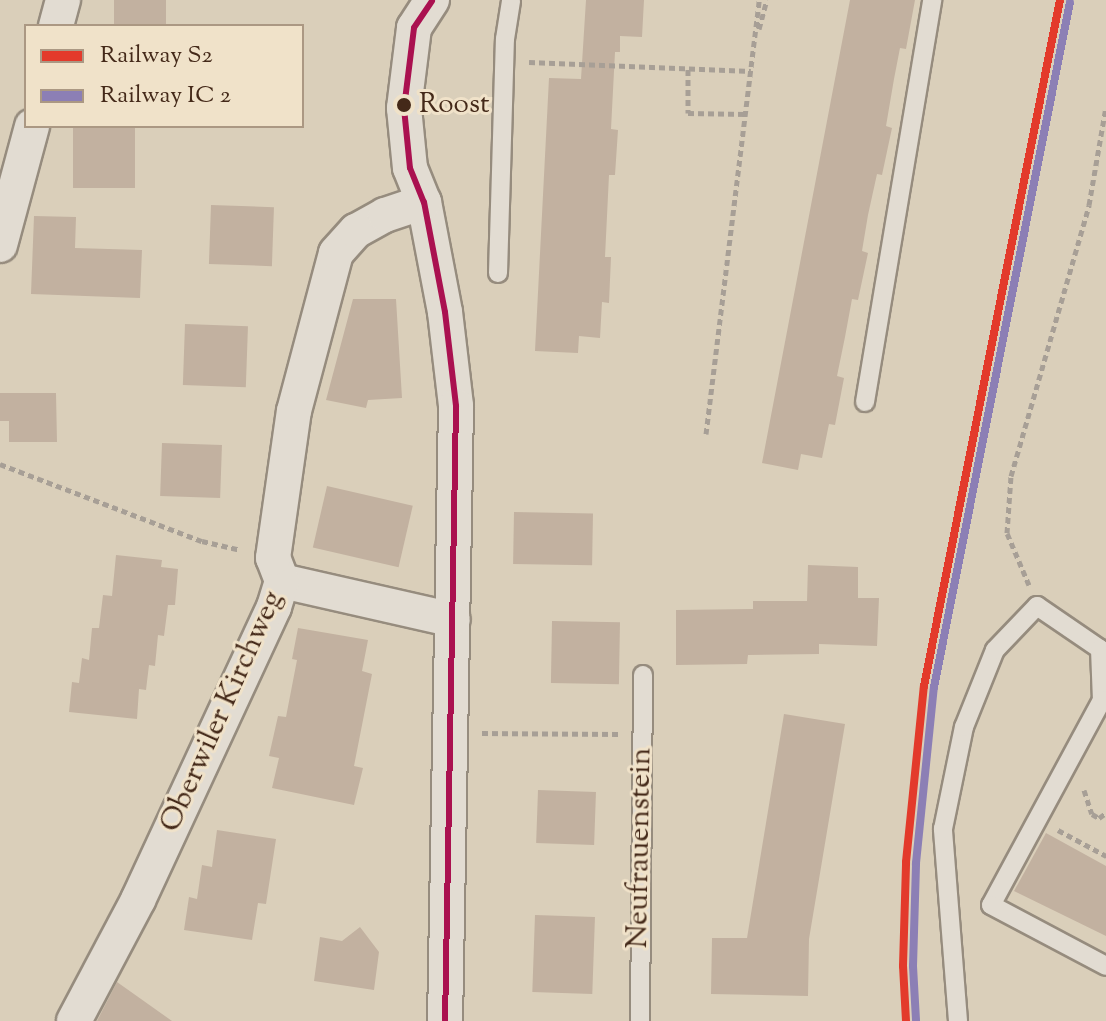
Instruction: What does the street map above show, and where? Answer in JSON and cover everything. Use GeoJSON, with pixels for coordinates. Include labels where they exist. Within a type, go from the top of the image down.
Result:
{"type":"FeatureCollection","features":[{"type":"Feature","properties":{"kind":"street"},"geometry":{"type":"LineString","coordinates":[[57,24],[63,0]]}},
{"type":"Feature","properties":{"kind":"street"},"geometry":{"type":"LineString","coordinates":[[430,0],[414,28],[404,108],[410,168],[424,202],[445,312],[456,406],[445,1021]]}},
{"type":"Feature","properties":{"kind":"street"},"geometry":{"type":"LineString","coordinates":[[1,238],[31,128]]}},
{"type":"Feature","properties":{"kind":"street","name":"Oberwiler Kirchweg"},"geometry":{"type":"LineString","coordinates":[[74,1021],[138,900],[274,607],[294,411],[336,253],[356,231],[385,215],[424,202]]}},
{"type":"Feature","properties":{"kind":"street"},"geometry":{"type":"LineString","coordinates":[[278,570],[453,620]]}},
{"type":"Feature","properties":{"kind":"lane"},"geometry":{"type":"LineString","coordinates":[[498,273],[505,39],[511,0]]}},
{"type":"Feature","properties":{"kind":"lane"},"geometry":{"type":"LineString","coordinates":[[865,402],[932,0]]}},
{"type":"Feature","properties":{"kind":"lane"},"geometry":{"type":"LineString","coordinates":[[958,1021],[943,829],[964,727],[995,650],[1037,606],[1100,649],[1102,700],[991,905],[1106,966]]}},
{"type":"Feature","properties":{"kind":"lane","name":"Neufrauenstein"},"geometry":{"type":"LineString","coordinates":[[640,1021],[643,675]]}},
{"type":"Feature","properties":{"kind":"path"},"geometry":{"type":"LineString","coordinates":[[706,434],[759,0]]}},
{"type":"Feature","properties":{"kind":"path"},"geometry":{"type":"LineString","coordinates":[[754,45],[767,0]]}},
{"type":"Feature","properties":{"kind":"path"},"geometry":{"type":"LineString","coordinates":[[542,63],[751,71]]}},
{"type":"Feature","properties":{"kind":"path"},"geometry":{"type":"LineString","coordinates":[[688,69],[688,113],[746,114]]}},
{"type":"Feature","properties":{"kind":"path"},"geometry":{"type":"LineString","coordinates":[[1037,606],[1007,533],[1011,476],[1089,205],[1106,107]]}},
{"type":"Feature","properties":{"kind":"path"},"geometry":{"type":"LineString","coordinates":[[0,464],[278,570]]}},
{"type":"Feature","properties":{"kind":"path"},"geometry":{"type":"LineString","coordinates":[[483,733],[611,734]]}},
{"type":"Feature","properties":{"kind":"path"},"geometry":{"type":"LineString","coordinates":[[1064,770],[1081,782],[1092,814],[1099,818],[1106,813]]}},
{"type":"Feature","properties":{"kind":"path"},"geometry":{"type":"LineString","coordinates":[[1038,819],[1106,856]]}},
{"type":"Feature","properties":{"kind":"building"},"geometry":{"type":"Polygon","coordinates":[[[114,0],[166,0],[166,24],[114,24],[114,0]]]}},
{"type":"Feature","properties":{"kind":"building"},"geometry":{"type":"Polygon","coordinates":[[[586,0],[644,0],[642,37],[620,36],[620,52],[615,52],[611,129],[618,130],[615,175],[609,175],[605,257],[611,257],[609,303],[602,302],[600,338],[579,336],[578,353],[535,351],[549,78],[581,79],[586,0]]]}},
{"type":"Feature","properties":{"kind":"building"},"geometry":{"type":"Polygon","coordinates":[[[850,0],[915,0],[906,49],[900,48],[894,79],[886,126],[892,128],[882,175],[877,174],[868,215],[862,251],[868,253],[858,300],[852,299],[837,376],[844,378],[835,425],[829,424],[822,458],[801,454],[798,470],[762,463],[850,0]]]}},
{"type":"Feature","properties":{"kind":"building"},"geometry":{"type":"Polygon","coordinates":[[[73,128],[135,128],[135,188],[73,188],[73,128]]]}},
{"type":"Feature","properties":{"kind":"building"},"geometry":{"type":"Polygon","coordinates":[[[211,205],[274,207],[272,266],[209,264],[211,205]]]}},
{"type":"Feature","properties":{"kind":"building"},"geometry":{"type":"Polygon","coordinates":[[[34,216],[76,217],[75,248],[142,250],[140,298],[31,294],[34,216]]]}},
{"type":"Feature","properties":{"kind":"building"},"geometry":{"type":"Polygon","coordinates":[[[353,299],[396,299],[402,398],[368,400],[366,408],[326,400],[353,299]]]}},
{"type":"Feature","properties":{"kind":"building"},"geometry":{"type":"Polygon","coordinates":[[[185,324],[248,326],[246,387],[183,385],[185,324]]]}},
{"type":"Feature","properties":{"kind":"building"},"geometry":{"type":"Polygon","coordinates":[[[0,393],[56,393],[57,442],[9,442],[9,421],[0,421],[0,393]]]}},
{"type":"Feature","properties":{"kind":"building"},"geometry":{"type":"Polygon","coordinates":[[[162,443],[222,445],[220,498],[160,496],[162,443]]]}},
{"type":"Feature","properties":{"kind":"building"},"geometry":{"type":"Polygon","coordinates":[[[327,486],[413,506],[399,567],[313,547],[327,486]]]}},
{"type":"Feature","properties":{"kind":"building"},"geometry":{"type":"Polygon","coordinates":[[[514,512],[593,513],[592,565],[513,564],[514,512]]]}},
{"type":"Feature","properties":{"kind":"building"},"geometry":{"type":"Polygon","coordinates":[[[116,555],[162,560],[161,567],[178,569],[175,605],[168,605],[164,636],[158,635],[155,666],[149,665],[146,690],[139,689],[137,719],[69,712],[72,682],[79,683],[82,658],[89,660],[92,628],[99,628],[103,595],[112,596],[116,555]]]}},
{"type":"Feature","properties":{"kind":"building"},"geometry":{"type":"Polygon","coordinates":[[[808,565],[858,567],[858,598],[879,598],[877,646],[819,644],[819,654],[748,655],[747,664],[676,665],[676,610],[753,609],[753,601],[807,601],[808,565]]]}},
{"type":"Feature","properties":{"kind":"building"},"geometry":{"type":"Polygon","coordinates":[[[552,621],[620,622],[619,684],[551,683],[552,621]]]}},
{"type":"Feature","properties":{"kind":"building"},"geometry":{"type":"Polygon","coordinates":[[[298,628],[368,640],[362,671],[372,674],[354,766],[363,768],[354,805],[272,788],[279,758],[269,756],[278,716],[286,717],[297,660],[292,659],[298,628]]]}},
{"type":"Feature","properties":{"kind":"building"},"geometry":{"type":"Polygon","coordinates":[[[784,714],[845,724],[809,939],[808,996],[711,994],[712,938],[747,938],[784,714]]]}},
{"type":"Feature","properties":{"kind":"building"},"geometry":{"type":"Polygon","coordinates":[[[538,790],[596,792],[594,845],[536,843],[538,790]]]}},
{"type":"Feature","properties":{"kind":"building"},"geometry":{"type":"Polygon","coordinates":[[[217,830],[276,839],[266,904],[258,903],[252,940],[184,930],[189,897],[197,899],[202,865],[212,867],[217,830]]]}},
{"type":"Feature","properties":{"kind":"building"},"geometry":{"type":"Polygon","coordinates":[[[1046,833],[1106,866],[1106,936],[1014,891],[1046,833]]]}},
{"type":"Feature","properties":{"kind":"building"},"geometry":{"type":"Polygon","coordinates":[[[535,915],[595,917],[592,994],[532,992],[535,915]]]}},
{"type":"Feature","properties":{"kind":"building"},"geometry":{"type":"Polygon","coordinates":[[[360,927],[379,952],[374,990],[314,981],[320,937],[342,941],[360,927]]]}},
{"type":"Feature","properties":{"kind":"building"},"geometry":{"type":"Polygon","coordinates":[[[117,982],[172,1021],[97,1021],[117,982]]]}},
{"type":"Feature","properties":{"kind":"rail line","name":"S2"},"geometry":{"type":"LineString","coordinates":[[906,1021],[903,966],[906,862],[924,686],[1060,0]]}},
{"type":"Feature","properties":{"kind":"transit line"},"geometry":{"type":"LineString","coordinates":[[432,1],[414,28],[404,108],[410,168],[424,202],[445,312],[456,406],[445,1021]]}},
{"type":"Feature","properties":{"kind":"transit line"},"geometry":{"type":"LineString","coordinates":[[916,1020],[913,966],[916,863],[934,687],[1070,2]]}},
{"type":"Feature","properties":{"kind":"place","name":"Roost"},"geometry":{"type":"Point","coordinates":[404,105]}}]}
